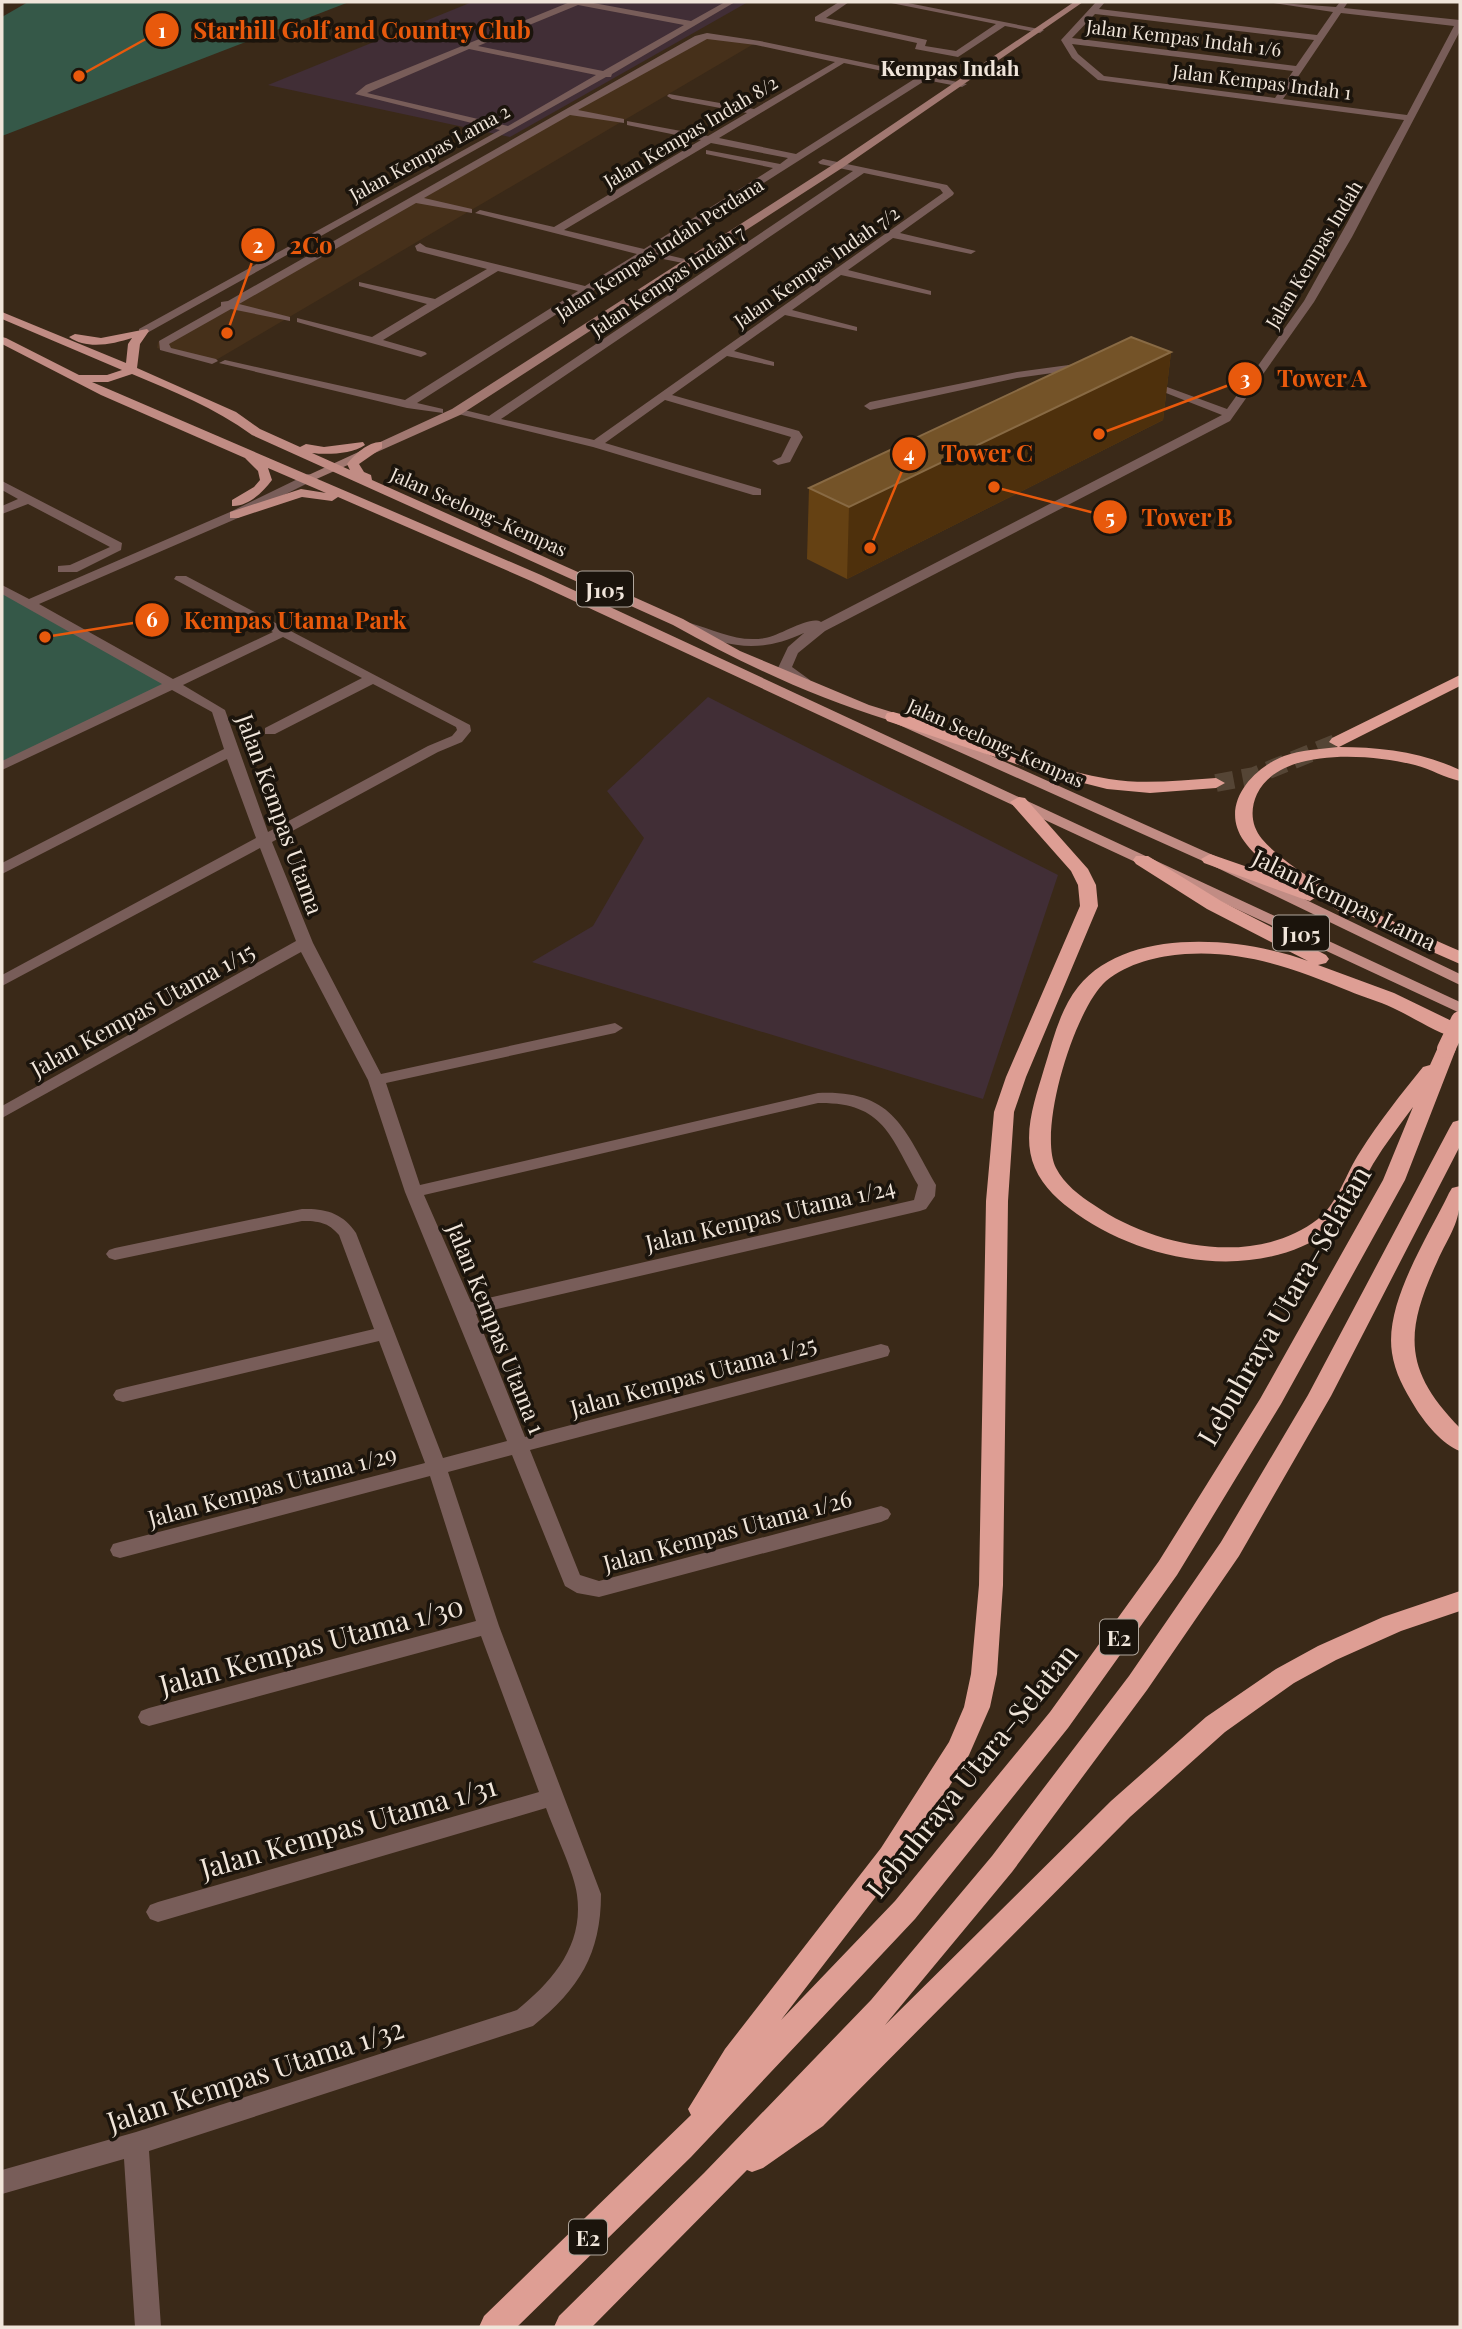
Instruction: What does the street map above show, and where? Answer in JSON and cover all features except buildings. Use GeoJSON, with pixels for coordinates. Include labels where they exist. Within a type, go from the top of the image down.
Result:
{"type":"FeatureCollection","features":[{"type":"Feature","properties":{"kind":"highway"},"geometry":{"type":"LineString","coordinates":[[1338,742],[1460,680]]}},
{"type":"Feature","properties":{"kind":"highway"},"geometry":{"type":"LineString","coordinates":[[893,717],[1046,768],[1107,784],[1150,788],[1216,783]]}},
{"type":"Feature","properties":{"kind":"highway"},"geometry":{"type":"LineString","coordinates":[[1355,910],[1323,889],[1286,870],[1257,845],[1245,828],[1243,809],[1251,788],[1271,769],[1291,760],[1336,753],[1403,757],[1433,764],[1460,776]]}},
{"type":"Feature","properties":{"kind":"highway"},"geometry":{"type":"LineString","coordinates":[[680,2147],[735,2057],[891,1856],[960,1747],[977,1707],[984,1674],[991,1585],[997,1201],[1004,1112],[1016,1077],[1071,954],[1089,906],[1087,885],[1079,869],[1019,802]]}},
{"type":"Feature","properties":{"kind":"highway"},"geometry":{"type":"LineString","coordinates":[[1210,859],[1355,910],[1460,958]]}},
{"type":"Feature","properties":{"kind":"highway"},"geometry":{"type":"LineString","coordinates":[[1142,860],[1214,905],[1397,1002],[1453,1041],[1382,1134],[1361,1167],[1347,1200],[1326,1224],[1309,1235],[1275,1248],[1214,1254],[1178,1249],[1136,1238],[1096,1219],[1066,1194],[1045,1167],[1040,1132],[1044,1101],[1074,1007],[1094,982],[1119,965],[1154,952],[1191,947],[1262,952],[1397,1002]]}},
{"type":"Feature","properties":{"kind":"highway","name":"Lebuhraya Utara–Selatan"},"geometry":{"type":"LineString","coordinates":[[495,2327],[680,2147],[905,1910],[1059,1720],[1168,1568],[1269,1404],[1394,1180],[1460,1020]]}},
{"type":"Feature","properties":{"kind":"highway","name":"E2"},"geometry":{"type":"LineString","coordinates":[[570,2327],[715,2183],[881,2009],[1002,1864],[1138,1684],[1230,1549],[1319,1395],[1460,1127]]}},
{"type":"Feature","properties":{"kind":"highway"},"geometry":{"type":"LineString","coordinates":[[1460,1193],[1404,1317],[1401,1345],[1408,1375],[1420,1402],[1460,1442]]}},
{"type":"Feature","properties":{"kind":"highway"},"geometry":{"type":"LineString","coordinates":[[715,2183],[813,2116],[1135,1794],[1196,1740],[1274,1683],[1334,1649],[1385,1626],[1460,1601]]}},
{"type":"Feature","properties":{"kind":"main road"},"geometry":{"type":"LineString","coordinates":[[2,314],[91,341],[112,341],[143,331]]}},
{"type":"Feature","properties":{"kind":"main road","name":"Jalan Seelong–Kempas"},"geometry":{"type":"LineString","coordinates":[[2,314],[232,415],[256,432],[678,622],[735,654],[893,717],[1210,859]]}},
{"type":"Feature","properties":{"kind":"main road"},"geometry":{"type":"LineString","coordinates":[[71,375],[108,379],[131,370],[134,344],[143,331]]}},
{"type":"Feature","properties":{"kind":"main road","name":"Jalan Seelong–Kempas"},"geometry":{"type":"LineString","coordinates":[[2,340],[105,393],[536,578],[1142,860]]}},
{"type":"Feature","properties":{"kind":"main road"},"geometry":{"type":"LineString","coordinates":[[232,415],[309,449],[332,451],[359,445]]}},
{"type":"Feature","properties":{"kind":"main road"},"geometry":{"type":"LineString","coordinates":[[378,445],[354,461],[355,470],[431,510]]}},
{"type":"Feature","properties":{"kind":"main road"},"geometry":{"type":"LineString","coordinates":[[235,447],[259,464],[266,474],[266,480],[235,509]]}},
{"type":"Feature","properties":{"kind":"main road"},"geometry":{"type":"LineString","coordinates":[[235,509],[289,495],[313,492],[370,512],[453,552],[536,578]]}},
{"type":"Feature","properties":{"kind":"main road","name":"Jalan Kempas Lama"},"geometry":{"type":"LineString","coordinates":[[1210,859],[1460,980]]}},
{"type":"Feature","properties":{"kind":"main road","name":"Jalan Kempas Lama"},"geometry":{"type":"LineString","coordinates":[[1142,860],[1460,1008]]}},
{"type":"Feature","properties":{"kind":"street"},"geometry":{"type":"LineString","coordinates":[[509,128],[360,94],[369,87],[577,2],[692,24]]}},
{"type":"Feature","properties":{"kind":"street","name":"Jalan Kempas Lama 2"},"geometry":{"type":"LineString","coordinates":[[143,331],[731,2]]}},
{"type":"Feature","properties":{"kind":"street"},"geometry":{"type":"LineString","coordinates":[[845,2],[818,19],[924,42],[918,47],[958,54],[1004,23]]}},
{"type":"Feature","properties":{"kind":"street"},"geometry":{"type":"LineString","coordinates":[[890,2],[1040,30]]}},
{"type":"Feature","properties":{"kind":"street","name":"Jalan Kempas Indah Perdana"},"geometry":{"type":"LineString","coordinates":[[325,464],[359,445],[439,411],[948,81],[1065,2]]}},
{"type":"Feature","properties":{"kind":"street","name":"Jalan Kempas Indah Perdana"},"geometry":{"type":"LineString","coordinates":[[325,464],[456,412],[838,166],[1079,2]]}},
{"type":"Feature","properties":{"kind":"street"},"geometry":{"type":"LineString","coordinates":[[1065,40],[1101,2]]}},
{"type":"Feature","properties":{"kind":"street"},"geometry":{"type":"LineString","coordinates":[[1271,2],[1342,6],[1460,24]]}},
{"type":"Feature","properties":{"kind":"street"},"geometry":{"type":"LineString","coordinates":[[1277,101],[1342,6]]}},
{"type":"Feature","properties":{"kind":"street"},"geometry":{"type":"LineString","coordinates":[[1092,11],[1320,38]]}},
{"type":"Feature","properties":{"kind":"street","name":"Jalan Kempas Indah"},"geometry":{"type":"LineString","coordinates":[[848,612],[1122,473],[1230,414],[1309,302],[1348,237],[1460,24]]}},
{"type":"Feature","properties":{"kind":"street"},"geometry":{"type":"LineString","coordinates":[[212,361],[166,350],[163,343],[702,36],[757,44],[962,84]]}},
{"type":"Feature","properties":{"kind":"street","name":"Jalan Kempas Indah 1/6"},"geometry":{"type":"LineString","coordinates":[[1065,40],[1298,69]]}},
{"type":"Feature","properties":{"kind":"street","name":"Jalan Kempas Indah 1"},"geometry":{"type":"LineString","coordinates":[[1065,40],[1075,56],[1096,75],[1110,79],[1409,118]]}},
{"type":"Feature","properties":{"kind":"street"},"geometry":{"type":"LineString","coordinates":[[466,47],[628,79]]}},
{"type":"Feature","properties":{"kind":"street","name":"Jalan Kempas Indah 8/2"},"geometry":{"type":"LineString","coordinates":[[555,231],[842,61]]}},
{"type":"Feature","properties":{"kind":"street"},"geometry":{"type":"LineString","coordinates":[[407,404],[924,77]]}},
{"type":"Feature","properties":{"kind":"street"},"geometry":{"type":"LineString","coordinates":[[673,96],[755,113]]}},
{"type":"Feature","properties":{"kind":"street"},"geometry":{"type":"LineString","coordinates":[[571,112],[796,157]]}},
{"type":"Feature","properties":{"kind":"street"},"geometry":{"type":"LineString","coordinates":[[695,148],[781,167]]}},
{"type":"Feature","properties":{"kind":"street","name":"Jalan Kempas Indah 7/2"},"geometry":{"type":"LineString","coordinates":[[596,444],[949,191],[823,162]]}},
{"type":"Feature","properties":{"kind":"street","name":"Jalan Kempas Indah 7"},"geometry":{"type":"LineString","coordinates":[[491,420],[862,170]]}},
{"type":"Feature","properties":{"kind":"street"},"geometry":{"type":"LineString","coordinates":[[391,194],[468,211]]}},
{"type":"Feature","properties":{"kind":"street"},"geometry":{"type":"LineString","coordinates":[[480,213],[689,263]]}},
{"type":"Feature","properties":{"kind":"street"},"geometry":{"type":"LineString","coordinates":[[891,234],[971,251]]}},
{"type":"Feature","properties":{"kind":"street"},"geometry":{"type":"LineString","coordinates":[[420,246],[421,249],[587,290]]}},
{"type":"Feature","properties":{"kind":"street"},"geometry":{"type":"LineString","coordinates":[[374,340],[496,268]]}},
{"type":"Feature","properties":{"kind":"street"},"geometry":{"type":"LineString","coordinates":[[839,271],[927,293]]}},
{"type":"Feature","properties":{"kind":"street"},"geometry":{"type":"LineString","coordinates":[[363,284],[437,303]]}},
{"type":"Feature","properties":{"kind":"street"},"geometry":{"type":"LineString","coordinates":[[201,299],[286,318]]}},
{"type":"Feature","properties":{"kind":"street"},"geometry":{"type":"LineString","coordinates":[[783,311],[853,329]]}},
{"type":"Feature","properties":{"kind":"street"},"geometry":{"type":"LineString","coordinates":[[301,320],[421,354]]}},
{"type":"Feature","properties":{"kind":"street"},"geometry":{"type":"LineString","coordinates":[[725,352],[771,364]]}},
{"type":"Feature","properties":{"kind":"street"},"geometry":{"type":"LineString","coordinates":[[225,363],[439,411]]}},
{"type":"Feature","properties":{"kind":"street"},"geometry":{"type":"LineString","coordinates":[[870,406],[1017,375],[1086,364],[1106,370]]}},
{"type":"Feature","properties":{"kind":"street"},"geometry":{"type":"LineString","coordinates":[[1131,378],[1230,414]]}},
{"type":"Feature","properties":{"kind":"street"},"geometry":{"type":"LineString","coordinates":[[663,397],[795,434],[797,437],[786,459],[778,461]]}},
{"type":"Feature","properties":{"kind":"street"},"geometry":{"type":"LineString","coordinates":[[456,412],[596,444],[757,492]]}},
{"type":"Feature","properties":{"kind":"street"},"geometry":{"type":"LineString","coordinates":[[23,601],[235,509],[325,464]]}},
{"type":"Feature","properties":{"kind":"street"},"geometry":{"type":"LineString","coordinates":[[2,485],[117,546],[115,550],[72,569],[63,569]]}},
{"type":"Feature","properties":{"kind":"street"},"geometry":{"type":"LineString","coordinates":[[2,510],[28,499]]}},
{"type":"Feature","properties":{"kind":"street"},"geometry":{"type":"LineString","coordinates":[[23,601],[151,538],[235,509]]}},
{"type":"Feature","properties":{"kind":"street"},"geometry":{"type":"LineString","coordinates":[[2,981],[433,749],[457,739],[464,731],[463,725],[181,579]]}},
{"type":"Feature","properties":{"kind":"street","name":"Jalan Kempas Utama"},"geometry":{"type":"LineString","coordinates":[[2,589],[218,710],[246,796],[266,839],[305,943],[376,1080]]}},
{"type":"Feature","properties":{"kind":"street"},"geometry":{"type":"LineString","coordinates":[[678,622],[726,640],[753,645],[782,639],[817,622],[848,612]]}},
{"type":"Feature","properties":{"kind":"street"},"geometry":{"type":"LineString","coordinates":[[808,685],[787,671],[787,659],[807,639],[848,612]]}},
{"type":"Feature","properties":{"kind":"street"},"geometry":{"type":"LineString","coordinates":[[2,766],[283,632]]}},
{"type":"Feature","properties":{"kind":"street"},"geometry":{"type":"LineString","coordinates":[[270,731],[372,679]]}},
{"type":"Feature","properties":{"kind":"street"},"geometry":{"type":"LineString","coordinates":[[2,869],[232,751]]}},
{"type":"Feature","properties":{"kind":"street","name":"Jalan Kempas Utama 1/15"},"geometry":{"type":"LineString","coordinates":[[2,1113],[305,943]]}},
{"type":"Feature","properties":{"kind":"street"},"geometry":{"type":"LineString","coordinates":[[376,1080],[615,1028]]}},
{"type":"Feature","properties":{"kind":"street","name":"Jalan Kempas Utama 1"},"geometry":{"type":"LineString","coordinates":[[376,1080],[414,1192],[465,1310],[572,1580],[584,1587]]}},
{"type":"Feature","properties":{"kind":"street","name":"Jalan Kempas Utama 1/24"},"geometry":{"type":"LineString","coordinates":[[414,1192],[818,1098],[838,1096],[853,1098],[881,1110],[927,1185],[926,1196],[920,1205],[465,1310]]}},
{"type":"Feature","properties":{"kind":"street"},"geometry":{"type":"LineString","coordinates":[[115,1254],[302,1215],[317,1214],[341,1223],[436,1468],[488,1626],[554,1797]]}},
{"type":"Feature","properties":{"kind":"street"},"geometry":{"type":"LineString","coordinates":[[123,1395],[384,1333]]}},
{"type":"Feature","properties":{"kind":"street","name":"Jalan Kempas Utama 1/25"},"geometry":{"type":"LineString","coordinates":[[436,1468],[881,1351]]}},
{"type":"Feature","properties":{"kind":"street","name":"Jalan Kempas Utama 1/29"},"geometry":{"type":"LineString","coordinates":[[120,1550],[436,1468]]}},
{"type":"Feature","properties":{"kind":"street","name":"Jalan Kempas Utama 1/26"},"geometry":{"type":"LineString","coordinates":[[584,1587],[599,1589],[881,1514]]}},
{"type":"Feature","properties":{"kind":"street","name":"Jalan Kempas Utama 1/30"},"geometry":{"type":"LineString","coordinates":[[149,1717],[488,1626]]}},
{"type":"Feature","properties":{"kind":"street","name":"Jalan Kempas Utama 1/31"},"geometry":{"type":"LineString","coordinates":[[158,1912],[554,1797]]}},
{"type":"Feature","properties":{"kind":"street","name":"Jalan Kempas Utama 1/32"},"geometry":{"type":"LineString","coordinates":[[2,2182],[136,2144],[526,2018],[546,2002],[566,1978],[583,1949],[590,1922],[589,1894],[554,1797]]}},
{"type":"Feature","properties":{"kind":"street"},"geometry":{"type":"LineString","coordinates":[[136,2144],[148,2327]]}},
{"type":"Feature","properties":{"kind":"shaded area"},"geometry":{"type":"Polygon","coordinates":[[[472,2],[748,2],[510,137],[268,85],[472,2]]]}},
{"type":"Feature","properties":{"kind":"shaded area"},"geometry":{"type":"Polygon","coordinates":[[[699,35],[757,42],[211,363],[157,348],[158,342],[699,35]]]}},
{"type":"Feature","properties":{"kind":"shaded area"},"geometry":{"type":"Polygon","coordinates":[[[708,697],[1058,875],[983,1099],[532,962],[593,926],[644,838],[607,791],[708,697]]]}},
{"type":"Feature","properties":{"kind":"green space"},"geometry":{"type":"Polygon","coordinates":[[[28,2],[349,2],[2,136],[2,17],[28,2]]]}},
{"type":"Feature","properties":{"kind":"green space"},"geometry":{"type":"Polygon","coordinates":[[[2,588],[174,685],[2,766],[2,588]]]}},
{"type":"Feature","properties":{"kind":"tunnel"},"geometry":{"type":"LineString","coordinates":[[1216,783],[1254,776],[1338,742]]}},
{"type":"Feature","properties":{"kind":"place","name":"Starhill Golf and Country Club"},"geometry":{"type":"Point","coordinates":[79,76]}},
{"type":"Feature","properties":{"kind":"place","name":"2Co"},"geometry":{"type":"Point","coordinates":[227,333]}},
{"type":"Feature","properties":{"kind":"place","name":"Tower A"},"geometry":{"type":"Point","coordinates":[1099,434]}},
{"type":"Feature","properties":{"kind":"place","name":"Tower B"},"geometry":{"type":"Point","coordinates":[994,487]}},
{"type":"Feature","properties":{"kind":"place","name":"Tower C"},"geometry":{"type":"Point","coordinates":[870,548]}},
{"type":"Feature","properties":{"kind":"place","name":"Kempas Utama Park"},"geometry":{"type":"Point","coordinates":[45,637]}},
{"type":"Feature","properties":{"kind":"district","name":"Kempas Indah"},"geometry":{"type":"Point","coordinates":[950,67]}}]}
